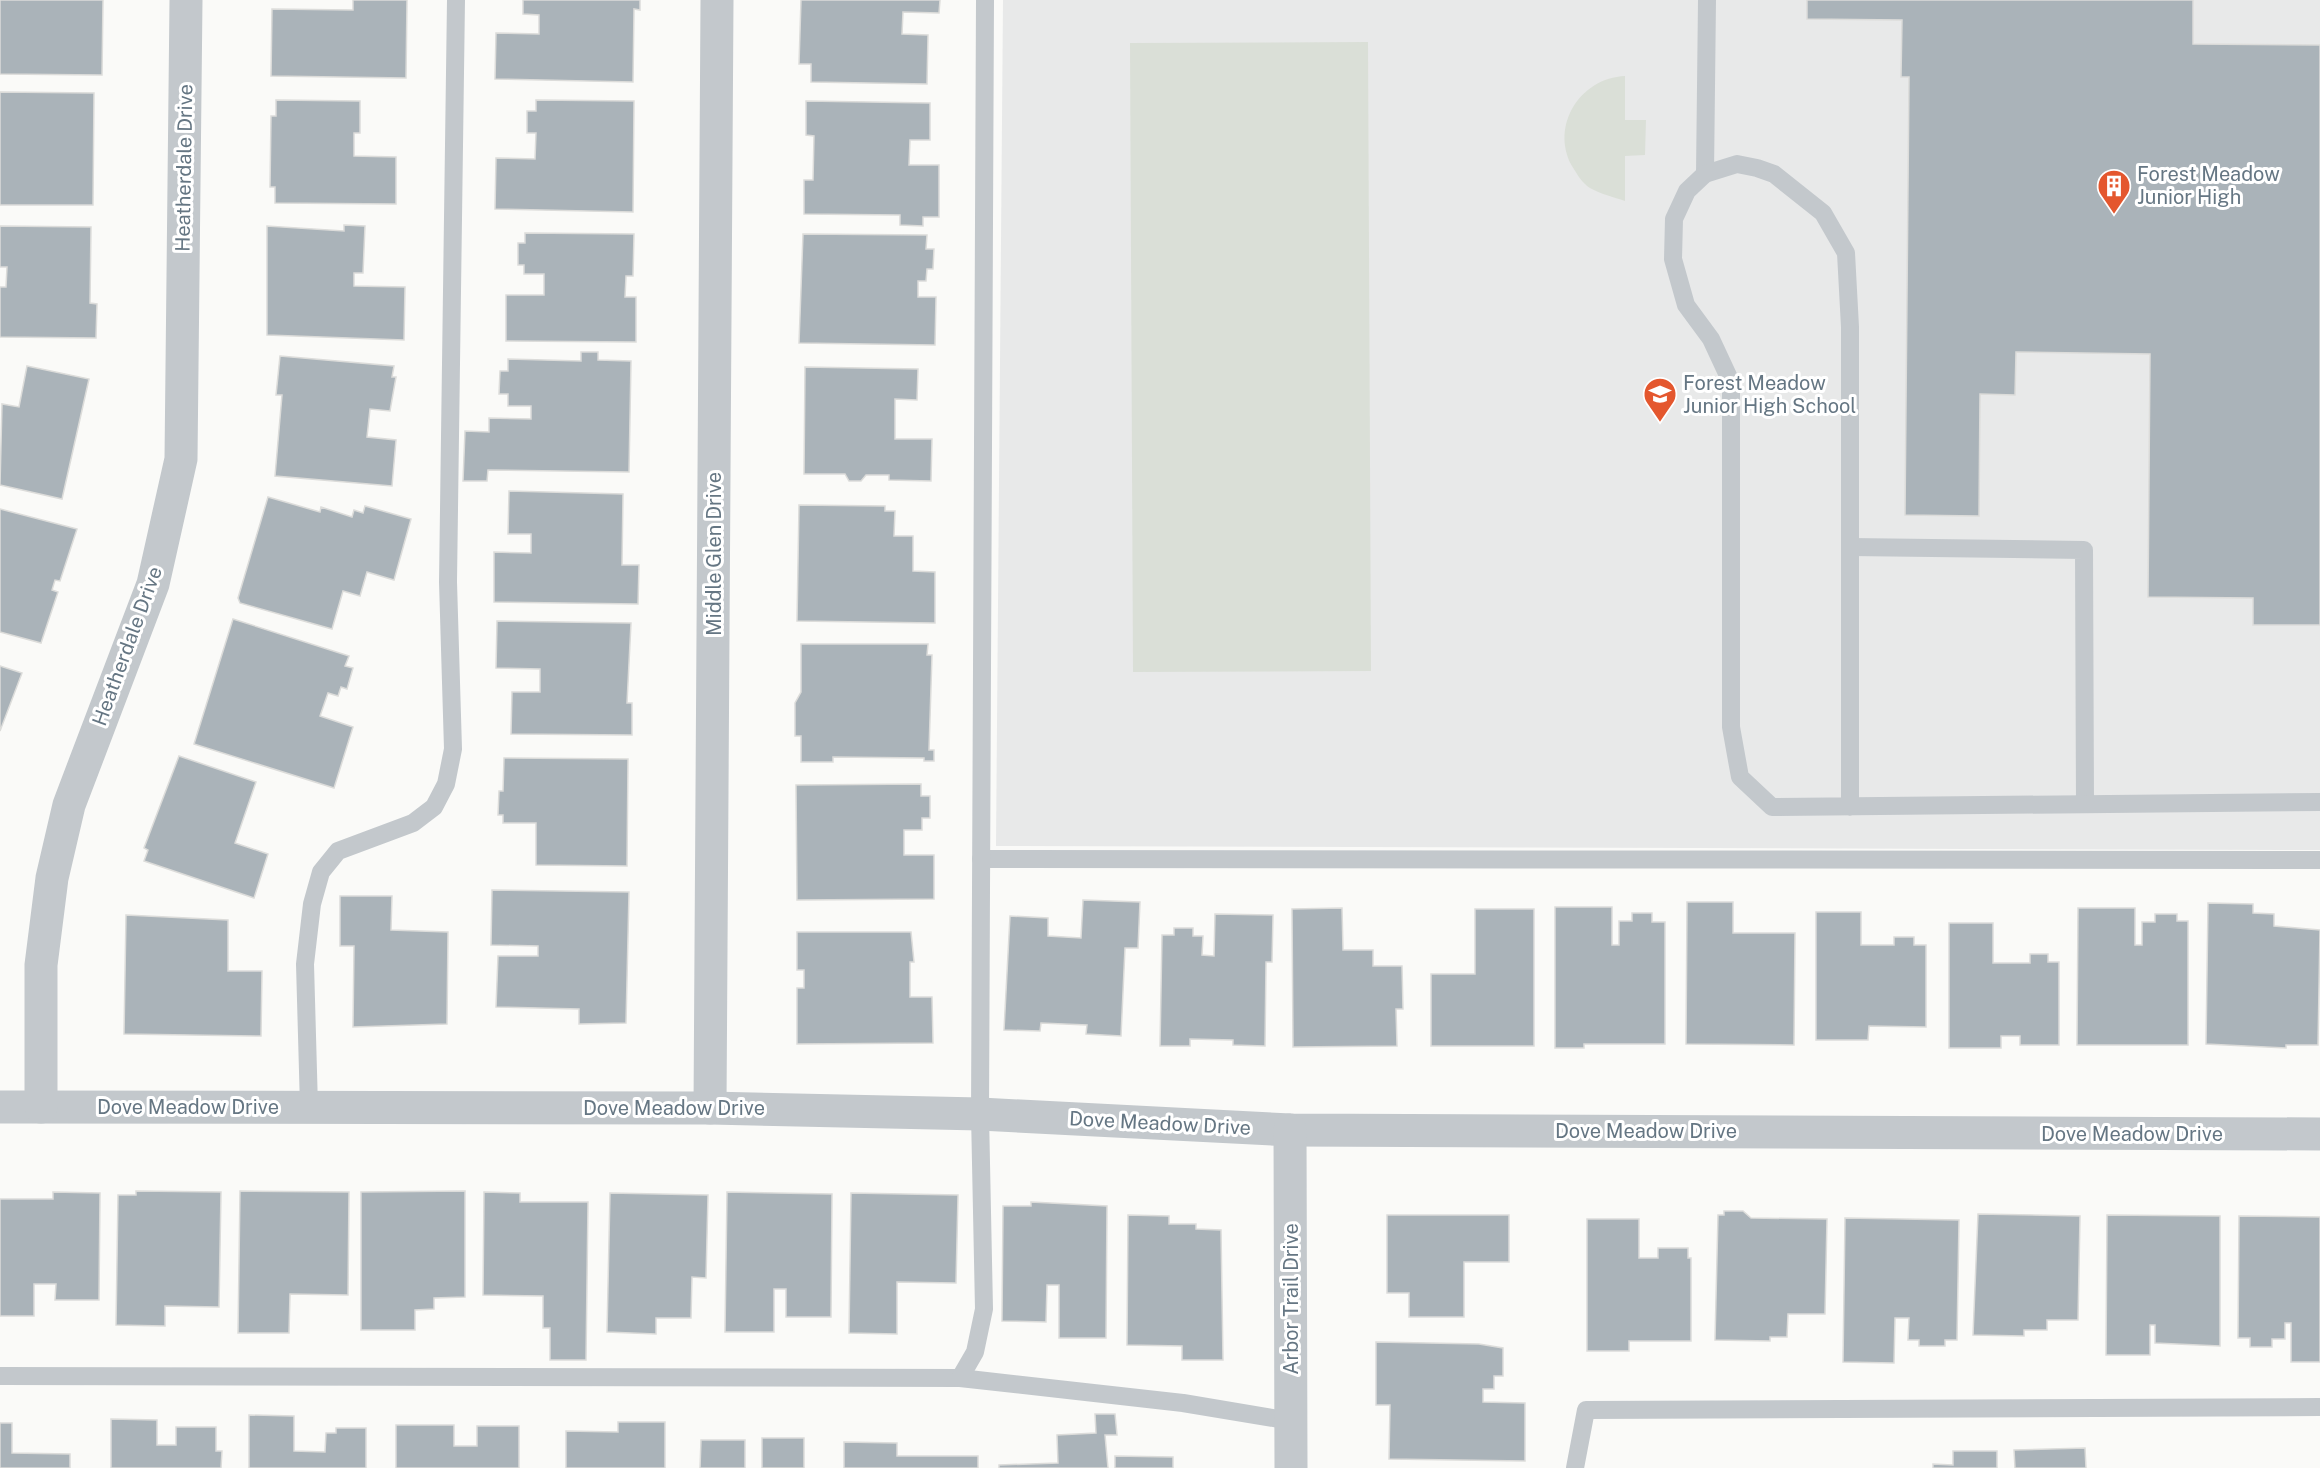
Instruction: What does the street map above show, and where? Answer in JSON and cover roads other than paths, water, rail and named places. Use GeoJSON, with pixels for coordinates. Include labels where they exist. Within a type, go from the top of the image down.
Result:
{"type":"FeatureCollection","features":[{"type":"Feature","properties":{"kind":"street","name":"Heatherdale Drive"},"geometry":{"type":"LineString","coordinates":[[41,1107],[41,964],[52,878],[69,805],[153,584],[181,459],[186,0]]}},
{"type":"Feature","properties":{"kind":"street","name":"Middle Glen Drive"},"geometry":{"type":"LineString","coordinates":[[710,1108],[717,0]]}},
{"type":"Feature","properties":{"kind":"street","name":"Dove Meadow Drive"},"geometry":{"type":"LineString","coordinates":[[0,1107],[710,1108],[980,1114],[1290,1130],[2320,1134]]}},
{"type":"Feature","properties":{"kind":"street","name":"Arbor Trail Drive"},"geometry":{"type":"LineString","coordinates":[[1290,1130],[1291,1468]]}},
{"type":"Feature","properties":{"kind":"lane"},"geometry":{"type":"LineString","coordinates":[[309,1107],[305,964],[312,904],[321,872],[338,851],[413,823],[434,807],[446,784],[453,749],[448,582],[456,0]]}},
{"type":"Feature","properties":{"kind":"lane"},"geometry":{"type":"LineString","coordinates":[[960,1378],[975,1352],[984,1309],[980,1114],[985,0]]}},
{"type":"Feature","properties":{"kind":"lane"},"geometry":{"type":"LineString","coordinates":[[1705,174],[1707,0]]}},
{"type":"Feature","properties":{"kind":"lane"},"geometry":{"type":"LineString","coordinates":[[1850,807],[1850,327],[1846,253],[1823,213],[1774,174],[1737,164],[1705,174],[1687,191],[1674,219],[1673,260],[1686,305],[1711,339],[1731,382],[1731,727],[1740,777],[1772,807],[1850,807],[2320,802]]}},
{"type":"Feature","properties":{"kind":"lane"},"geometry":{"type":"LineString","coordinates":[[1850,547],[2084,550],[2085,804]]}},
{"type":"Feature","properties":{"kind":"lane"},"geometry":{"type":"LineString","coordinates":[[981,859],[2320,860]]}},
{"type":"Feature","properties":{"kind":"lane"},"geometry":{"type":"LineString","coordinates":[[0,1376],[960,1378],[1182,1403],[1291,1421]]}},
{"type":"Feature","properties":{"kind":"lane"},"geometry":{"type":"LineString","coordinates":[[1575,1468],[1586,1410],[2320,1407]]}},
{"type":"Feature","properties":{"kind":"place","name":"Forest Meadow Junior High"},"geometry":{"type":"Point","coordinates":[2114,215]}},
{"type":"Feature","properties":{"kind":"place","name":"Forest Meadow Junior High School"},"geometry":{"type":"Point","coordinates":[1660,423]}}]}
